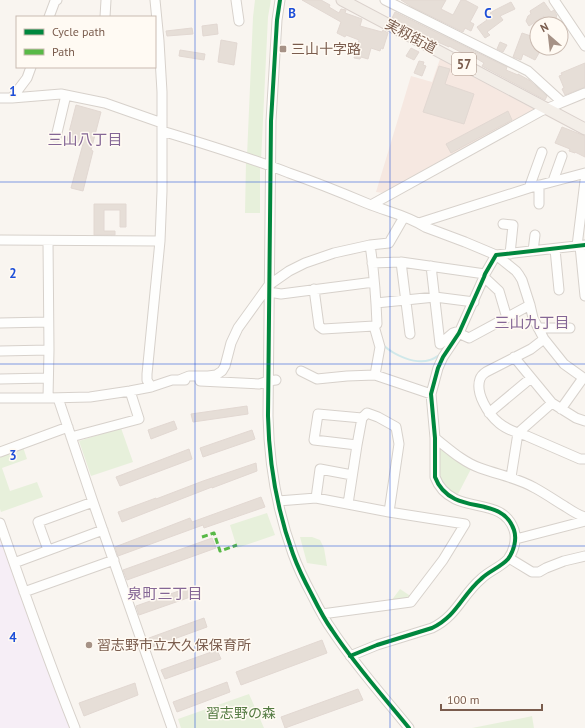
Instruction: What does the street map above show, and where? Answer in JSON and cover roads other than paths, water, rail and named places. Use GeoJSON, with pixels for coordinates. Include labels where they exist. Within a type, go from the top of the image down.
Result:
{"type":"FeatureCollection","features":[{"type":"Feature","properties":{"kind":"main road","name":"実籾街道"},"geometry":{"type":"LineString","coordinates":[[342,0],[585,129]]}},
{"type":"Feature","properties":{"kind":"street"},"geometry":{"type":"LineString","coordinates":[[49,16],[55,1],[57,0]]}},
{"type":"Feature","properties":{"kind":"street"},"geometry":{"type":"LineString","coordinates":[[105,16],[106,0]]}},
{"type":"Feature","properties":{"kind":"street"},"geometry":{"type":"LineString","coordinates":[[151,387],[147,374],[160,241],[162,191],[162,127],[159,42],[155,0]]}},
{"type":"Feature","properties":{"kind":"street"},"geometry":{"type":"LineString","coordinates":[[236,0],[239,21]]}},
{"type":"Feature","properties":{"kind":"street"},"geometry":{"type":"LineString","coordinates":[[280,0],[273,77],[270,166],[269,285],[272,381],[268,436],[274,484],[293,555],[322,614],[350,656],[409,728]]}},
{"type":"Feature","properties":{"kind":"street"},"geometry":{"type":"LineString","coordinates":[[554,0],[585,46]]}},
{"type":"Feature","properties":{"kind":"street"},"geometry":{"type":"LineString","coordinates":[[390,1],[528,71],[562,102]]}},
{"type":"Feature","properties":{"kind":"street"},"geometry":{"type":"LineString","coordinates":[[12,98],[27,78],[31,68]]}},
{"type":"Feature","properties":{"kind":"street"},"geometry":{"type":"LineString","coordinates":[[371,205],[546,108],[585,93]]}},
{"type":"Feature","properties":{"kind":"street"},"geometry":{"type":"LineString","coordinates":[[0,98],[61,94],[105,103],[162,127],[320,184],[496,255],[519,275],[522,280],[533,318],[544,339],[564,364],[584,379],[561,409]]}},
{"type":"Feature","properties":{"kind":"street"},"geometry":{"type":"LineString","coordinates":[[56,137],[66,95]]}},
{"type":"Feature","properties":{"kind":"street"},"geometry":{"type":"LineString","coordinates":[[529,188],[542,152]]}},
{"type":"Feature","properties":{"kind":"street"},"geometry":{"type":"LineString","coordinates":[[553,181],[562,156]]}},
{"type":"Feature","properties":{"kind":"street"},"geometry":{"type":"LineString","coordinates":[[419,223],[529,188],[585,173]]}},
{"type":"Feature","properties":{"kind":"street"},"geometry":{"type":"LineString","coordinates":[[585,181],[581,246],[585,296]]}},
{"type":"Feature","properties":{"kind":"street"},"geometry":{"type":"LineString","coordinates":[[539,185],[539,204]]}},
{"type":"Feature","properties":{"kind":"street"},"geometry":{"type":"LineString","coordinates":[[179,380],[189,376],[208,376],[222,371],[225,366],[231,343],[238,328],[269,285],[289,271],[305,263],[334,253],[370,245],[389,243],[404,217]]}},
{"type":"Feature","properties":{"kind":"street"},"geometry":{"type":"LineString","coordinates":[[503,224],[513,225],[510,254]]}},
{"type":"Feature","properties":{"kind":"street"},"geometry":{"type":"LineString","coordinates":[[534,251],[535,235]]}},
{"type":"Feature","properties":{"kind":"street"},"geometry":{"type":"LineString","coordinates":[[0,240],[160,241]]}},
{"type":"Feature","properties":{"kind":"street"},"geometry":{"type":"LineString","coordinates":[[48,240],[48,398]]}},
{"type":"Feature","properties":{"kind":"street"},"geometry":{"type":"LineString","coordinates":[[370,245],[376,303],[377,324],[374,326],[380,347],[376,375]]}},
{"type":"Feature","properties":{"kind":"street"},"geometry":{"type":"LineString","coordinates":[[496,255],[581,246]]}},
{"type":"Feature","properties":{"kind":"street"},"geometry":{"type":"LineString","coordinates":[[555,249],[559,290]]}},
{"type":"Feature","properties":{"kind":"street"},"geometry":{"type":"LineString","coordinates":[[350,656],[377,645],[432,628],[446,620],[481,579],[509,558],[516,539],[513,525],[507,516],[495,510],[456,499],[440,488],[436,477],[434,449],[435,438],[431,394],[438,368],[443,357],[459,333],[496,255]]}},
{"type":"Feature","properties":{"kind":"street"},"geometry":{"type":"LineString","coordinates":[[372,263],[401,262],[485,276],[499,291],[507,318]]}},
{"type":"Feature","properties":{"kind":"street"},"geometry":{"type":"LineString","coordinates":[[401,262],[410,334]]}},
{"type":"Feature","properties":{"kind":"street"},"geometry":{"type":"LineString","coordinates":[[431,266],[440,344],[456,332],[469,338],[530,305]]}},
{"type":"Feature","properties":{"kind":"street"},"geometry":{"type":"LineString","coordinates":[[275,294],[374,282]]}},
{"type":"Feature","properties":{"kind":"street"},"geometry":{"type":"LineString","coordinates":[[314,289],[319,326],[323,329],[374,326]]}},
{"type":"Feature","properties":{"kind":"street"},"geometry":{"type":"LineString","coordinates":[[376,303],[435,297],[474,302]]}},
{"type":"Feature","properties":{"kind":"street"},"geometry":{"type":"LineString","coordinates":[[0,323],[48,322]]}},
{"type":"Feature","properties":{"kind":"street"},"geometry":{"type":"LineString","coordinates":[[538,328],[570,328]]}},
{"type":"Feature","properties":{"kind":"street"},"geometry":{"type":"LineString","coordinates":[[544,339],[531,349],[486,372],[481,377],[479,382],[479,390],[482,401],[489,413],[499,423],[518,433],[580,459],[585,459]]}},
{"type":"Feature","properties":{"kind":"street"},"geometry":{"type":"LineString","coordinates":[[0,351],[49,350]]}},
{"type":"Feature","properties":{"kind":"street"},"geometry":{"type":"LineString","coordinates":[[514,357],[552,403],[576,418],[585,421]]}},
{"type":"Feature","properties":{"kind":"street"},"geometry":{"type":"LineString","coordinates":[[300,371],[318,379],[376,375],[431,394]]}},
{"type":"Feature","properties":{"kind":"street"},"geometry":{"type":"LineString","coordinates":[[0,379],[48,378]]}},
{"type":"Feature","properties":{"kind":"street"},"geometry":{"type":"LineString","coordinates":[[489,413],[531,378]]}},
{"type":"Feature","properties":{"kind":"street"},"geometry":{"type":"LineString","coordinates":[[0,398],[90,397],[151,387],[172,380],[259,384],[272,381]]}},
{"type":"Feature","properties":{"kind":"street"},"geometry":{"type":"LineString","coordinates":[[71,437],[139,419],[130,391]]}},
{"type":"Feature","properties":{"kind":"street"},"geometry":{"type":"LineString","coordinates":[[58,398],[172,728]]}},
{"type":"Feature","properties":{"kind":"street"},"geometry":{"type":"LineString","coordinates":[[511,477],[518,433],[552,403]]}},
{"type":"Feature","properties":{"kind":"street"},"geometry":{"type":"LineString","coordinates":[[348,504],[362,418],[367,413],[396,427],[399,444],[389,512]]}},
{"type":"Feature","properties":{"kind":"street"},"geometry":{"type":"LineString","coordinates":[[357,445],[314,440],[318,414],[362,418]]}},
{"type":"Feature","properties":{"kind":"street"},"geometry":{"type":"LineString","coordinates":[[0,452],[68,427]]}},
{"type":"Feature","properties":{"kind":"street"},"geometry":{"type":"LineString","coordinates":[[435,438],[462,459],[480,468],[511,477],[535,487],[576,513],[585,517]]}},
{"type":"Feature","properties":{"kind":"street"},"geometry":{"type":"LineString","coordinates":[[316,498],[320,469],[352,475]]}},
{"type":"Feature","properties":{"kind":"street"},"geometry":{"type":"LineString","coordinates":[[278,501],[316,498],[389,512],[465,524],[443,560],[411,602],[322,614]]}},
{"type":"Feature","properties":{"kind":"street"},"geometry":{"type":"LineString","coordinates":[[48,550],[38,522],[93,502]]}},
{"type":"Feature","properties":{"kind":"street"},"geometry":{"type":"LineString","coordinates":[[516,539],[585,521]]}},
{"type":"Feature","properties":{"kind":"street"},"geometry":{"type":"LineString","coordinates":[[0,523],[75,728]]}},
{"type":"Feature","properties":{"kind":"street"},"geometry":{"type":"LineString","coordinates":[[14,563],[103,530]]}},
{"type":"Feature","properties":{"kind":"street"},"geometry":{"type":"LineString","coordinates":[[509,558],[532,572],[539,572],[564,561],[585,556]]}},
{"type":"Feature","properties":{"kind":"street"},"geometry":{"type":"LineString","coordinates":[[24,592],[114,560]]}},
{"type":"Feature","properties":{"kind":"waterway"},"geometry":{"type":"LineString","coordinates":[[383,345],[393,352],[411,360],[431,360],[441,354]]}},
{"type":"Feature","properties":{"kind":"place","name":"三山十字路"},"geometry":{"type":"Point","coordinates":[283,49]}},
{"type":"Feature","properties":{"kind":"place","name":"習志野市立大久保保育所"},"geometry":{"type":"Point","coordinates":[89,645]}},
{"type":"Feature","properties":{"kind":"district","name":"三山八丁目"},"geometry":{"type":"Point","coordinates":[85,139]}},
{"type":"Feature","properties":{"kind":"district","name":"三山九丁目"},"geometry":{"type":"Point","coordinates":[532,322]}},
{"type":"Feature","properties":{"kind":"district","name":"泉町三丁目"},"geometry":{"type":"Point","coordinates":[165,593]}},
{"type":"Feature","properties":{"kind":"park label","name":"習志野の森"},"geometry":{"type":"Point","coordinates":[241,713]}}]}
